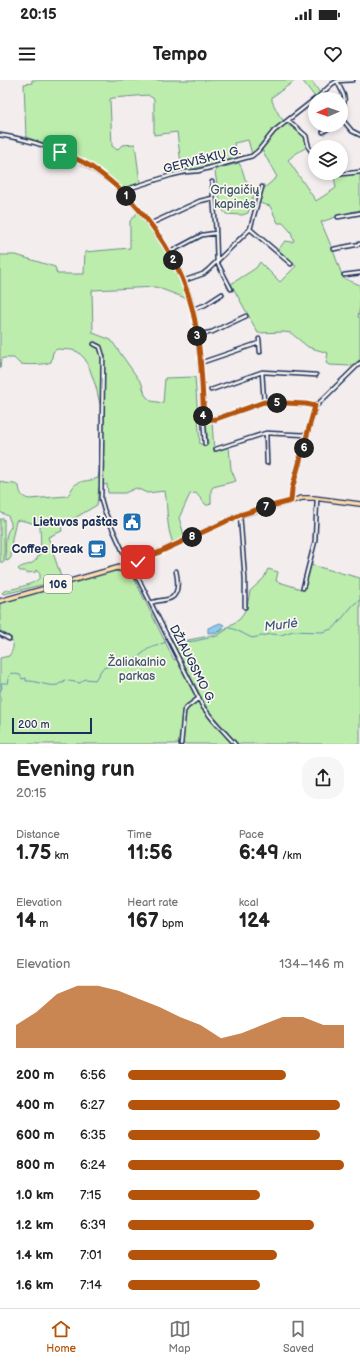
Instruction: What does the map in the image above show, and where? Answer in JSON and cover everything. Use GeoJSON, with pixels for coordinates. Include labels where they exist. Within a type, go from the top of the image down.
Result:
{"type":"FeatureCollection","features":[{"type":"Feature","properties":{"kind":"main road","name":"106"},"geometry":{"type":"LineString","coordinates":[[0,601],[145,558],[240,515],[259,509],[302,498],[360,504]]}},
{"type":"Feature","properties":{"kind":"main road","name":"106"},"geometry":{"type":"LineString","coordinates":[[132,568],[145,558]]}},
{"type":"Feature","properties":{"kind":"main road"},"geometry":{"type":"LineString","coordinates":[[128,563],[132,568],[126,569],[128,563]]}},
{"type":"Feature","properties":{"kind":"main road","name":"106"},"geometry":{"type":"LineString","coordinates":[[114,568],[126,569]]}},
{"type":"Feature","properties":{"kind":"street"},"geometry":{"type":"LineString","coordinates":[[343,92],[337,81],[353,80]]}},
{"type":"Feature","properties":{"kind":"street","name":"GERVIŠKIŲ G."},"geometry":{"type":"LineString","coordinates":[[323,92],[337,81]]}},
{"type":"Feature","properties":{"kind":"street","name":"GERVIŠKIŲ G."},"geometry":{"type":"LineString","coordinates":[[121,191],[180,173],[210,169],[252,156],[258,151],[274,131],[308,104]]}},
{"type":"Feature","properties":{"kind":"street"},"geometry":{"type":"LineString","coordinates":[[288,120],[306,136],[308,144]]}},
{"type":"Feature","properties":{"kind":"street"},"geometry":{"type":"LineString","coordinates":[[348,126],[352,131],[360,135]]}},
{"type":"Feature","properties":{"kind":"street"},"geometry":{"type":"LineString","coordinates":[[0,135],[24,139],[60,152],[88,165],[121,191],[150,224],[170,252],[183,281],[193,309],[200,363],[205,444]]}},
{"type":"Feature","properties":{"kind":"street"},"geometry":{"type":"LineString","coordinates":[[348,173],[360,172]]}},
{"type":"Feature","properties":{"kind":"street"},"geometry":{"type":"LineString","coordinates":[[212,182],[217,262],[231,289]]}},
{"type":"Feature","properties":{"kind":"street"},"geometry":{"type":"LineString","coordinates":[[183,281],[203,274],[250,229],[262,186]]}},
{"type":"Feature","properties":{"kind":"street"},"geometry":{"type":"LineString","coordinates":[[150,224],[200,201],[213,198]]}},
{"type":"Feature","properties":{"kind":"street"},"geometry":{"type":"LineString","coordinates":[[338,217],[360,213]]}},
{"type":"Feature","properties":{"kind":"street"},"geometry":{"type":"LineString","coordinates":[[250,229],[291,264]]}},
{"type":"Feature","properties":{"kind":"street"},"geometry":{"type":"LineString","coordinates":[[170,252],[202,235],[216,232]]}},
{"type":"Feature","properties":{"kind":"street"},"geometry":{"type":"LineString","coordinates":[[334,249],[360,244]]}},
{"type":"Feature","properties":{"kind":"street"},"geometry":{"type":"LineString","coordinates":[[344,275],[360,273]]}},
{"type":"Feature","properties":{"kind":"street"},"geometry":{"type":"LineString","coordinates":[[193,309],[205,305],[222,294]]}},
{"type":"Feature","properties":{"kind":"street"},"geometry":{"type":"LineString","coordinates":[[197,335],[212,332],[246,316]]}},
{"type":"Feature","properties":{"kind":"street"},"geometry":{"type":"LineString","coordinates":[[200,363],[259,341],[260,352]]}},
{"type":"Feature","properties":{"kind":"street"},"geometry":{"type":"LineString","coordinates":[[94,344],[100,347],[103,357],[101,499],[104,510],[128,563]]}},
{"type":"Feature","properties":{"kind":"street"},"geometry":{"type":"LineString","coordinates":[[291,501],[292,489],[315,406],[360,363]]}},
{"type":"Feature","properties":{"kind":"street"},"geometry":{"type":"LineString","coordinates":[[262,372],[264,402]]}},
{"type":"Feature","properties":{"kind":"street"},"geometry":{"type":"LineString","coordinates":[[212,390],[262,372],[316,375]]}},
{"type":"Feature","properties":{"kind":"street"},"geometry":{"type":"LineString","coordinates":[[204,420],[216,419],[264,402],[306,404],[315,406]]}},
{"type":"Feature","properties":{"kind":"street"},"geometry":{"type":"LineString","coordinates":[[216,449],[266,432],[307,436]]}},
{"type":"Feature","properties":{"kind":"street"},"geometry":{"type":"LineString","coordinates":[[266,432],[267,463]]}},
{"type":"Feature","properties":{"kind":"street"},"geometry":{"type":"LineString","coordinates":[[302,588],[315,541],[317,499]]}},
{"type":"Feature","properties":{"kind":"street"},"geometry":{"type":"LineString","coordinates":[[240,515],[245,579],[245,606]]}},
{"type":"Feature","properties":{"kind":"street","name":"DŽIAUGSMO G."},"geometry":{"type":"LineString","coordinates":[[132,568],[208,714],[235,744]]}},
{"type":"Feature","properties":{"kind":"street"},"geometry":{"type":"LineString","coordinates":[[151,603],[170,598],[176,594],[178,584],[176,571]]}},
{"type":"Feature","properties":{"kind":"street"},"geometry":{"type":"LineString","coordinates":[[0,634],[9,640]]}},
{"type":"Feature","properties":{"kind":"street"},"geometry":{"type":"LineString","coordinates":[[181,744],[184,711],[199,698]]}},
{"type":"Feature","properties":{"kind":"green space"},"geometry":{"type":"Polygon","coordinates":[[[32,80],[296,80],[272,97],[272,101],[281,118],[301,134],[306,141],[307,147],[288,160],[316,201],[336,188],[335,180],[348,180],[348,175],[360,173],[360,211],[354,211],[321,222],[343,278],[360,285],[360,306],[358,317],[360,317],[360,360],[351,366],[329,365],[326,363],[328,353],[308,347],[291,333],[258,333],[231,284],[256,268],[260,262],[280,282],[296,266],[278,250],[285,241],[294,241],[291,232],[283,223],[278,223],[270,206],[259,203],[262,190],[277,177],[260,146],[252,154],[248,140],[234,143],[237,158],[182,172],[177,132],[154,135],[154,99],[148,95],[113,98],[110,99],[112,146],[117,150],[122,145],[135,144],[140,183],[120,189],[92,166],[59,149],[26,137],[24,84],[32,83],[32,80]]]}},
{"type":"Feature","properties":{"kind":"green space"},"geometry":{"type":"Polygon","coordinates":[[[302,80],[311,80],[319,92],[311,92],[302,80]]]}},
{"type":"Feature","properties":{"kind":"green space","name":"Grigaičių kapinės"},"geometry":{"type":"Polygon","coordinates":[[[239,163],[245,179],[254,191],[254,194],[248,213],[242,215],[226,214],[221,208],[215,172],[216,169],[239,163]]]}},
{"type":"Feature","properties":{"kind":"green space"},"geometry":{"type":"Polygon","coordinates":[[[138,212],[167,253],[188,299],[156,287],[92,290],[93,333],[111,340],[142,384],[145,395],[151,401],[163,403],[165,378],[195,377],[200,444],[208,444],[206,422],[212,421],[214,452],[229,447],[231,469],[236,481],[213,487],[211,490],[211,503],[209,505],[206,505],[196,493],[190,494],[179,518],[185,538],[173,543],[168,524],[165,491],[147,493],[136,488],[125,493],[108,493],[107,484],[99,487],[97,505],[61,526],[62,531],[48,537],[62,580],[4,594],[2,593],[4,591],[22,587],[39,578],[40,574],[36,570],[36,572],[26,573],[25,571],[20,571],[18,569],[30,564],[36,560],[38,556],[40,551],[40,525],[20,520],[16,521],[12,539],[11,557],[6,561],[6,538],[8,530],[11,527],[11,523],[8,516],[0,512],[0,481],[19,486],[21,494],[29,499],[67,496],[76,484],[98,478],[101,408],[89,367],[85,359],[78,352],[57,349],[53,352],[51,362],[32,365],[21,364],[14,358],[3,358],[1,360],[0,368],[0,255],[16,255],[55,267],[57,274],[84,274],[85,252],[130,248],[130,221],[138,212]]]}},
{"type":"Feature","properties":{"kind":"green space"},"geometry":{"type":"Polygon","coordinates":[[[0,519],[4,519],[4,562],[0,562],[0,519]]]}},
{"type":"Feature","properties":{"kind":"green space"},"geometry":{"type":"Polygon","coordinates":[[[311,565],[360,578],[360,744],[238,744],[208,710],[170,637],[183,641],[204,637],[218,633],[240,619],[247,607],[250,591],[264,578],[268,569],[278,572],[276,581],[304,590],[311,565]]]}},
{"type":"Feature","properties":{"kind":"green space","name":"Žaliakalnio parkas"},"geometry":{"type":"Polygon","coordinates":[[[114,571],[127,573],[133,576],[174,660],[177,659],[203,711],[232,744],[0,744],[0,658],[9,656],[13,648],[13,644],[7,636],[0,631],[0,603],[114,571]]]}},
{"type":"Feature","properties":{"kind":"water"},"geometry":{"type":"Polygon","coordinates":[[[220,623],[224,625],[221,631],[208,633],[208,628],[220,623]]]}},
{"type":"Feature","properties":{"kind":"waterway","name":"Murlė"},"geometry":{"type":"LineString","coordinates":[[172,640],[176,639],[184,642],[195,641],[217,636],[229,628],[252,638],[271,634],[281,635],[293,631],[323,632],[334,628],[354,604],[360,600]]}},
{"type":"Feature","properties":{"kind":"waterway","name":"Murlė"},"geometry":{"type":"LineString","coordinates":[[0,691],[2,688],[1,683],[8,683],[8,677],[11,673],[20,675],[22,679],[26,678],[26,681],[34,681],[49,685],[58,685],[60,683],[64,683],[64,680],[80,683],[85,679],[95,680],[102,669],[132,662],[148,649],[166,642]]}},
{"type":"Feature","properties":{"kind":"place","name":"Lietuvos paštas"},"geometry":{"type":"Point","coordinates":[132,522]}},
{"type":"Feature","properties":{"kind":"place","name":"Coffee break"},"geometry":{"type":"Point","coordinates":[97,549]}},
{"type":"Feature","properties":{"kind":"route"},"geometry":{"type":"LineString","coordinates":[[60,152],[88,165],[121,191],[150,224],[170,252],[188,293],[195,319],[204,420],[216,419],[264,402],[306,404],[315,406],[292,489],[291,501],[240,515],[138,562]]}}]}
